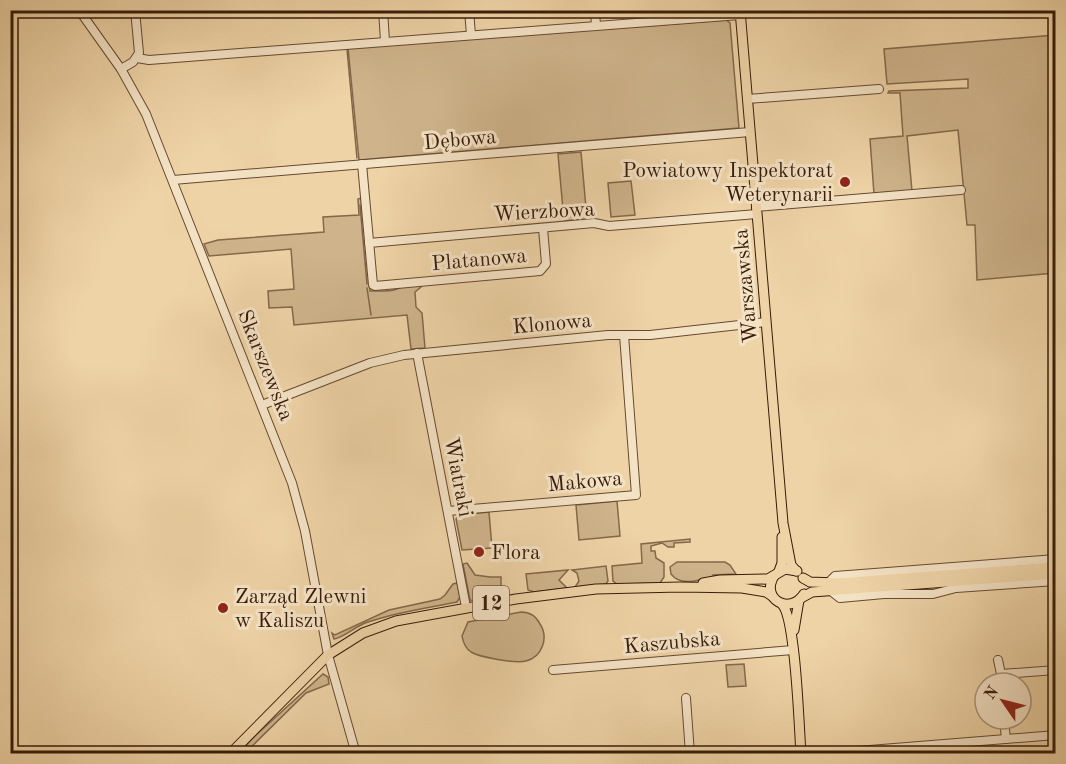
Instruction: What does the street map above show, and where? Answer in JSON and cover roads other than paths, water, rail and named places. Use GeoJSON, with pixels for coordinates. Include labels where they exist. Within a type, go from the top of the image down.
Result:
{"type":"FeatureCollection","features":[{"type":"Feature","properties":{"kind":"main road","name":"Warszawska"},"geometry":{"type":"LineString","coordinates":[[740,13],[783,523],[791,564],[800,574]]}},
{"type":"Feature","properties":{"kind":"main road","name":"Warszawska"},"geometry":{"type":"LineString","coordinates":[[776,574],[782,563],[783,523]]}},
{"type":"Feature","properties":{"kind":"main road"},"geometry":{"type":"LineString","coordinates":[[782,604],[791,604],[812,592],[829,587],[1056,567]]}},
{"type":"Feature","properties":{"kind":"main road","name":"12"},"geometry":{"type":"LineString","coordinates":[[680,587],[720,580],[768,579],[788,569],[800,574]]}},
{"type":"Feature","properties":{"kind":"main road"},"geometry":{"type":"LineString","coordinates":[[772,596],[770,587],[776,574]]}},
{"type":"Feature","properties":{"kind":"main road"},"geometry":{"type":"LineString","coordinates":[[800,574],[810,582],[829,587],[1056,574]]}},
{"type":"Feature","properties":{"kind":"main road"},"geometry":{"type":"LineString","coordinates":[[792,639],[800,599],[805,590],[800,574]]}},
{"type":"Feature","properties":{"kind":"main road","name":"12"},"geometry":{"type":"LineString","coordinates":[[230,753],[328,656],[354,638],[380,626],[409,618],[579,590],[680,587],[752,589],[766,592],[782,604]]}},
{"type":"Feature","properties":{"kind":"main road"},"geometry":{"type":"LineString","coordinates":[[782,604],[787,611],[792,639],[801,753]]}},
{"type":"Feature","properties":{"kind":"street","name":"Skarszewska"},"geometry":{"type":"LineString","coordinates":[[79,10],[121,69],[146,114],[284,460],[299,510],[328,656],[356,753]]}},
{"type":"Feature","properties":{"kind":"street"},"geometry":{"type":"LineString","coordinates":[[121,69],[137,58],[140,49],[135,10]]}},
{"type":"Feature","properties":{"kind":"street"},"geometry":{"type":"LineString","coordinates":[[383,10],[385,41]]}},
{"type":"Feature","properties":{"kind":"street"},"geometry":{"type":"LineString","coordinates":[[470,10],[471,35]]}},
{"type":"Feature","properties":{"kind":"street"},"geometry":{"type":"LineString","coordinates":[[595,10],[597,26]]}},
{"type":"Feature","properties":{"kind":"street"},"geometry":{"type":"LineString","coordinates":[[137,58],[149,60],[740,13]]}},
{"type":"Feature","properties":{"kind":"street"},"geometry":{"type":"LineString","coordinates":[[747,99],[879,89]]}},
{"type":"Feature","properties":{"kind":"street","name":"Dębowa"},"geometry":{"type":"LineString","coordinates":[[173,180],[750,132]]}},
{"type":"Feature","properties":{"kind":"street"},"geometry":{"type":"LineString","coordinates":[[362,164],[369,243]]}},
{"type":"Feature","properties":{"kind":"street","name":"Wierzbowa"},"geometry":{"type":"LineString","coordinates":[[369,243],[594,223],[609,226],[961,190]]}},
{"type":"Feature","properties":{"kind":"street","name":"Platanowa"},"geometry":{"type":"LineString","coordinates":[[369,243],[373,285],[375,286],[540,271],[546,264],[543,228]]}},
{"type":"Feature","properties":{"kind":"street","name":"Klonowa"},"geometry":{"type":"LineString","coordinates":[[262,405],[381,360],[417,353],[624,335],[650,335],[766,322]]}},
{"type":"Feature","properties":{"kind":"street","name":"Makowa"},"geometry":{"type":"LineString","coordinates":[[448,511],[636,495],[624,335]]}},
{"type":"Feature","properties":{"kind":"street","name":"Wiatraki"},"geometry":{"type":"LineString","coordinates":[[417,353],[466,607]]}},
{"type":"Feature","properties":{"kind":"street"},"geometry":{"type":"LineString","coordinates":[[1056,560],[835,576],[829,587],[835,596],[840,597],[884,594],[924,595],[939,594],[956,588],[1056,581]]}},
{"type":"Feature","properties":{"kind":"street","name":"Kaszubska"},"geometry":{"type":"LineString","coordinates":[[553,670],[793,650]]}},
{"type":"Feature","properties":{"kind":"street"},"geometry":{"type":"LineString","coordinates":[[998,660],[1000,671]]}},
{"type":"Feature","properties":{"kind":"street"},"geometry":{"type":"LineString","coordinates":[[1033,672],[1056,670]]}},
{"type":"Feature","properties":{"kind":"street"},"geometry":{"type":"LineString","coordinates":[[686,698],[690,753]]}},
{"type":"Feature","properties":{"kind":"street"},"geometry":{"type":"LineString","coordinates":[[1005,731],[1006,739]]}},
{"type":"Feature","properties":{"kind":"street"},"geometry":{"type":"LineString","coordinates":[[820,753],[1056,735]]}},
{"type":"Feature","properties":{"kind":"waterway"},"geometry":{"type":"LineString","coordinates":[[347,49],[357,158]]}},
{"type":"Feature","properties":{"kind":"waterway"},"geometry":{"type":"LineString","coordinates":[[360,205],[367,284]]}},
{"type":"Feature","properties":{"kind":"waterway"},"geometry":{"type":"LineString","coordinates":[[367,288],[371,315]]}},
{"type":"Feature","properties":{"kind":"place","name":"Powiatowy Inspektorat Weterynarii"},"geometry":{"type":"Point","coordinates":[845,182]}},
{"type":"Feature","properties":{"kind":"place","name":"Flora"},"geometry":{"type":"Point","coordinates":[479,552]}},
{"type":"Feature","properties":{"kind":"place","name":"Zarząd Zlewni w Kaliszu"},"geometry":{"type":"Point","coordinates":[223,608]}}]}
